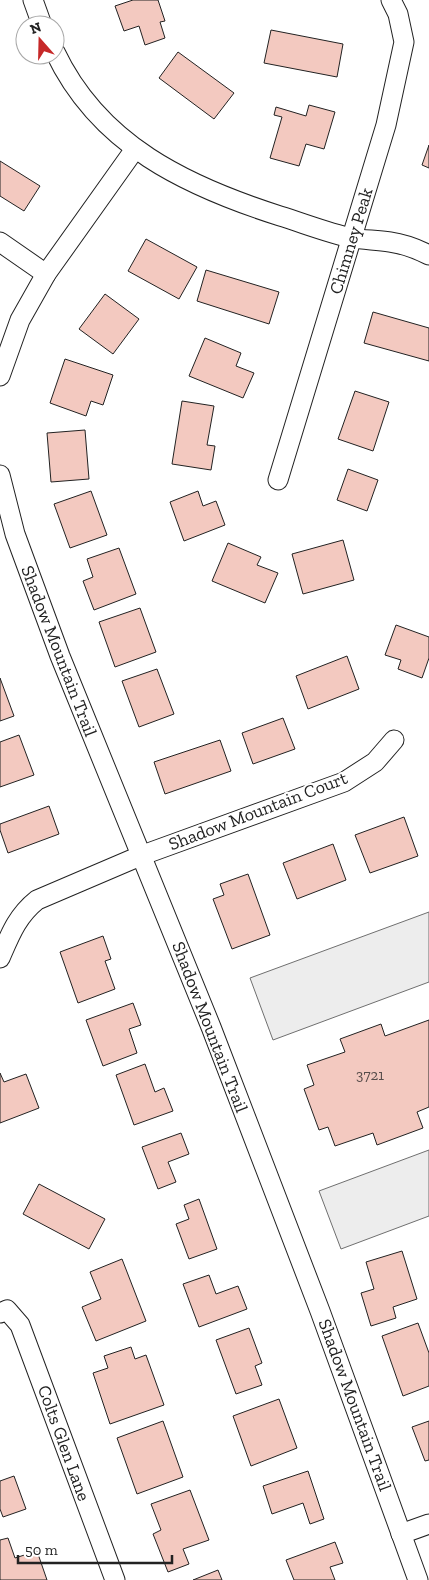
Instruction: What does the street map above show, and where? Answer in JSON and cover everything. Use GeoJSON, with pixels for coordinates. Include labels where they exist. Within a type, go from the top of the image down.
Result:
{"type":"FeatureCollection","features":[{"type":"Feature","properties":{"kind":"street"},"geometry":{"type":"LineString","coordinates":[[33,0],[38,15]]}},
{"type":"Feature","properties":{"kind":"street","name":"Chimney Peak"},"geometry":{"type":"LineString","coordinates":[[278,480],[386,125],[404,42],[398,14],[391,0]]}},
{"type":"Feature","properties":{"kind":"street"},"geometry":{"type":"LineString","coordinates":[[61,65],[67,77],[84,101],[116,133],[163,168],[215,194],[352,238],[391,242],[429,255]]}},
{"type":"Feature","properties":{"kind":"street"},"geometry":{"type":"LineString","coordinates":[[0,376],[20,320],[46,274],[135,149]]}},
{"type":"Feature","properties":{"kind":"street"},"geometry":{"type":"LineString","coordinates":[[0,242],[46,274]]}},
{"type":"Feature","properties":{"kind":"street","name":"Shadow Mountain Trail"},"geometry":{"type":"LineString","coordinates":[[0,475],[15,534],[56,647],[214,1036],[327,1328],[418,1580]]}},
{"type":"Feature","properties":{"kind":"street","name":"Shadow Mountain Court"},"geometry":{"type":"LineString","coordinates":[[0,958],[14,924],[25,909],[37,900],[140,856],[344,782],[375,762],[394,740]]}},
{"type":"Feature","properties":{"kind":"street","name":"Colts Glen Lane"},"geometry":{"type":"LineString","coordinates":[[4,1312],[20,1325],[115,1580]]}},
{"type":"Feature","properties":{"kind":"street"},"geometry":{"type":"LineString","coordinates":[[402,1534],[429,1524]]}},
{"type":"Feature","properties":{"kind":"shaded area"},"geometry":{"type":"Polygon","coordinates":[[[429,912],[429,982],[273,1040],[250,978],[429,912]]]}},
{"type":"Feature","properties":{"kind":"shaded area"},"geometry":{"type":"Polygon","coordinates":[[[429,1150],[429,1216],[341,1249],[319,1191],[429,1150]]]}},
{"type":"Feature","properties":{"kind":"building"},"geometry":{"type":"Polygon","coordinates":[[[133,0],[158,0],[165,21],[160,22],[165,38],[145,45],[139,26],[124,31],[115,6],[133,0]]]}},
{"type":"Feature","properties":{"kind":"building"},"geometry":{"type":"Polygon","coordinates":[[[271,30],[343,44],[337,77],[264,63],[271,30]]]}},
{"type":"Feature","properties":{"kind":"building"},"geometry":{"type":"Polygon","coordinates":[[[178,52],[234,93],[214,119],[159,78],[178,52]]]}},
{"type":"Feature","properties":{"kind":"building"},"geometry":{"type":"Polygon","coordinates":[[[309,105],[335,112],[324,149],[306,144],[299,166],[270,158],[282,117],[274,115],[276,107],[306,116],[309,105]]]}},
{"type":"Feature","properties":{"kind":"building"},"geometry":{"type":"Polygon","coordinates":[[[429,145],[429,168],[422,165],[429,145]]]}},
{"type":"Feature","properties":{"kind":"building"},"geometry":{"type":"Polygon","coordinates":[[[0,161],[40,186],[24,211],[0,196],[0,161]]]}},
{"type":"Feature","properties":{"kind":"building"},"geometry":{"type":"Polygon","coordinates":[[[146,239],[197,267],[179,299],[128,271],[146,239]]]}},
{"type":"Feature","properties":{"kind":"building"},"geometry":{"type":"Polygon","coordinates":[[[206,270],[279,292],[269,324],[197,301],[206,270]]]}},
{"type":"Feature","properties":{"kind":"building"},"geometry":{"type":"Polygon","coordinates":[[[105,294],[139,319],[113,354],[79,329],[105,294]]]}},
{"type":"Feature","properties":{"kind":"building"},"geometry":{"type":"Polygon","coordinates":[[[373,312],[429,328],[429,361],[364,343],[373,312]]]}},
{"type":"Feature","properties":{"kind":"building"},"geometry":{"type":"Polygon","coordinates":[[[205,338],[241,353],[236,366],[254,373],[243,398],[189,376],[205,338]]]}},
{"type":"Feature","properties":{"kind":"building"},"geometry":{"type":"Polygon","coordinates":[[[65,359],[113,375],[103,405],[91,401],[86,416],[50,403],[65,359]]]}},
{"type":"Feature","properties":{"kind":"building"},"geometry":{"type":"Polygon","coordinates":[[[355,391],[389,402],[373,451],[338,439],[355,391]]]}},
{"type":"Feature","properties":{"kind":"building"},"geometry":{"type":"Polygon","coordinates":[[[182,401],[214,406],[207,445],[215,446],[211,470],[172,464],[182,401]]]}},
{"type":"Feature","properties":{"kind":"building"},"geometry":{"type":"Polygon","coordinates":[[[85,430],[89,479],[51,482],[47,433],[85,430]]]}},
{"type":"Feature","properties":{"kind":"building"},"geometry":{"type":"Polygon","coordinates":[[[348,469],[378,480],[367,511],[337,500],[348,469]]]}},
{"type":"Feature","properties":{"kind":"building"},"geometry":{"type":"Polygon","coordinates":[[[91,491],[107,535],[70,548],[54,504],[91,491]]]}},
{"type":"Feature","properties":{"kind":"building"},"geometry":{"type":"Polygon","coordinates":[[[198,491],[203,506],[216,501],[225,525],[184,541],[170,502],[198,491]]]}},
{"type":"Feature","properties":{"kind":"building"},"geometry":{"type":"Polygon","coordinates":[[[343,540],[354,580],[303,594],[292,554],[343,540]]]}},
{"type":"Feature","properties":{"kind":"building"},"geometry":{"type":"Polygon","coordinates":[[[228,543],[261,557],[257,565],[278,573],[265,603],[212,581],[228,543]]]}},
{"type":"Feature","properties":{"kind":"building"},"geometry":{"type":"Polygon","coordinates":[[[119,548],[136,594],[94,610],[83,581],[93,577],[87,559],[119,548]]]}},
{"type":"Feature","properties":{"kind":"building"},"geometry":{"type":"Polygon","coordinates":[[[140,608],[156,652],[115,667],[99,622],[140,608]]]}},
{"type":"Feature","properties":{"kind":"building"},"geometry":{"type":"Polygon","coordinates":[[[396,625],[429,637],[429,658],[422,678],[398,669],[401,660],[385,655],[396,625]]]}},
{"type":"Feature","properties":{"kind":"building"},"geometry":{"type":"Polygon","coordinates":[[[347,656],[359,689],[308,709],[296,676],[347,656]]]}},
{"type":"Feature","properties":{"kind":"building"},"geometry":{"type":"Polygon","coordinates":[[[157,669],[174,714],[139,727],[122,681],[157,669]]]}},
{"type":"Feature","properties":{"kind":"building"},"geometry":{"type":"Polygon","coordinates":[[[0,678],[14,716],[0,721],[0,678]]]}},
{"type":"Feature","properties":{"kind":"building"},"geometry":{"type":"Polygon","coordinates":[[[283,718],[295,749],[253,764],[242,733],[283,718]]]}},
{"type":"Feature","properties":{"kind":"building"},"geometry":{"type":"Polygon","coordinates":[[[19,735],[34,775],[0,787],[0,742],[19,735]]]}},
{"type":"Feature","properties":{"kind":"building"},"geometry":{"type":"Polygon","coordinates":[[[220,740],[231,771],[165,794],[154,762],[220,740]]]}},
{"type":"Feature","properties":{"kind":"building"},"geometry":{"type":"Polygon","coordinates":[[[49,806],[59,834],[8,853],[0,830],[0,824],[49,806]]]}},
{"type":"Feature","properties":{"kind":"building"},"geometry":{"type":"Polygon","coordinates":[[[404,817],[418,856],[370,873],[355,835],[404,817]]]}},
{"type":"Feature","properties":{"kind":"building"},"geometry":{"type":"Polygon","coordinates":[[[333,844],[346,880],[297,899],[283,863],[333,844]]]}},
{"type":"Feature","properties":{"kind":"building"},"geometry":{"type":"Polygon","coordinates":[[[248,874],[270,935],[232,949],[213,899],[224,895],[220,884],[248,874]]]}},
{"type":"Feature","properties":{"kind":"building"},"geometry":{"type":"Polygon","coordinates":[[[103,936],[111,959],[105,961],[115,989],[78,1003],[60,952],[103,936]]]}},
{"type":"Feature","properties":{"kind":"building"},"geometry":{"type":"Polygon","coordinates":[[[133,1003],[141,1025],[129,1029],[137,1053],[103,1066],[86,1020],[133,1003]]]}},
{"type":"Feature","properties":{"kind":"building"},"geometry":{"type":"Polygon","coordinates":[[[429,1020],[429,1107],[417,1112],[423,1128],[377,1145],[373,1133],[335,1146],[328,1127],[319,1130],[304,1089],[314,1085],[307,1065],[345,1052],[340,1039],[381,1024],[385,1036],[429,1020]]]}},
{"type":"Feature","properties":{"kind":"building"},"geometry":{"type":"Polygon","coordinates":[[[145,1064],[155,1092],[164,1088],[173,1111],[134,1125],[116,1075],[145,1064]]]}},
{"type":"Feature","properties":{"kind":"building"},"geometry":{"type":"Polygon","coordinates":[[[0,1073],[4,1082],[26,1074],[39,1108],[0,1123],[0,1073]]]}},
{"type":"Feature","properties":{"kind":"building"},"geometry":{"type":"Polygon","coordinates":[[[181,1133],[189,1154],[168,1162],[176,1182],[158,1189],[142,1147],[181,1133]]]}},
{"type":"Feature","properties":{"kind":"building"},"geometry":{"type":"Polygon","coordinates":[[[39,1184],[105,1219],[89,1249],[23,1214],[39,1184]]]}},
{"type":"Feature","properties":{"kind":"building"},"geometry":{"type":"Polygon","coordinates":[[[199,1199],[217,1249],[189,1259],[176,1224],[189,1219],[184,1205],[199,1199]]]}},
{"type":"Feature","properties":{"kind":"building"},"geometry":{"type":"Polygon","coordinates":[[[402,1251],[417,1299],[393,1307],[396,1318],[371,1326],[361,1293],[374,1289],[366,1262],[402,1251]]]}},
{"type":"Feature","properties":{"kind":"building"},"geometry":{"type":"Polygon","coordinates":[[[122,1259],[146,1321],[96,1341],[82,1307],[101,1299],[90,1272],[122,1259]]]}},
{"type":"Feature","properties":{"kind":"building"},"geometry":{"type":"Polygon","coordinates":[[[209,1275],[216,1294],[238,1286],[247,1309],[199,1327],[183,1284],[209,1275]]]}},
{"type":"Feature","properties":{"kind":"building"},"geometry":{"type":"Polygon","coordinates":[[[418,1323],[429,1353],[429,1386],[403,1396],[382,1336],[418,1323]]]}},
{"type":"Feature","properties":{"kind":"building"},"geometry":{"type":"Polygon","coordinates":[[[249,1328],[262,1363],[255,1366],[262,1385],[236,1394],[216,1340],[249,1328]]]}},
{"type":"Feature","properties":{"kind":"building"},"geometry":{"type":"Polygon","coordinates":[[[131,1347],[135,1359],[146,1355],[164,1405],[110,1424],[93,1373],[108,1368],[104,1356],[131,1347]]]}},
{"type":"Feature","properties":{"kind":"building"},"geometry":{"type":"Polygon","coordinates":[[[279,1399],[297,1448],[251,1466],[233,1416],[279,1399]]]}},
{"type":"Feature","properties":{"kind":"building"},"geometry":{"type":"Polygon","coordinates":[[[163,1421],[183,1477],[137,1494],[117,1438],[163,1421]]]}},
{"type":"Feature","properties":{"kind":"building"},"geometry":{"type":"Polygon","coordinates":[[[429,1421],[429,1460],[425,1461],[412,1427],[429,1421]]]}},
{"type":"Feature","properties":{"kind":"building"},"geometry":{"type":"Polygon","coordinates":[[[308,1471],[324,1519],[310,1524],[303,1503],[272,1514],[263,1486],[308,1471]]]}},
{"type":"Feature","properties":{"kind":"building"},"geometry":{"type":"Polygon","coordinates":[[[14,1476],[26,1509],[3,1517],[0,1509],[0,1481],[14,1476]]]}},
{"type":"Feature","properties":{"kind":"building"},"geometry":{"type":"Polygon","coordinates":[[[190,1490],[209,1540],[183,1549],[189,1564],[168,1572],[153,1534],[161,1530],[151,1504],[190,1490]]]}},
{"type":"Feature","properties":{"kind":"building"},"geometry":{"type":"Polygon","coordinates":[[[8,1538],[15,1558],[37,1551],[47,1580],[0,1580],[0,1540],[8,1538]]]}},
{"type":"Feature","properties":{"kind":"building"},"geometry":{"type":"Polygon","coordinates":[[[335,1542],[343,1563],[330,1567],[335,1580],[294,1580],[286,1560],[335,1542]]]}},
{"type":"Feature","properties":{"kind":"building"},"geometry":{"type":"Polygon","coordinates":[[[218,1570],[222,1580],[193,1580],[218,1570]]]}}]}
